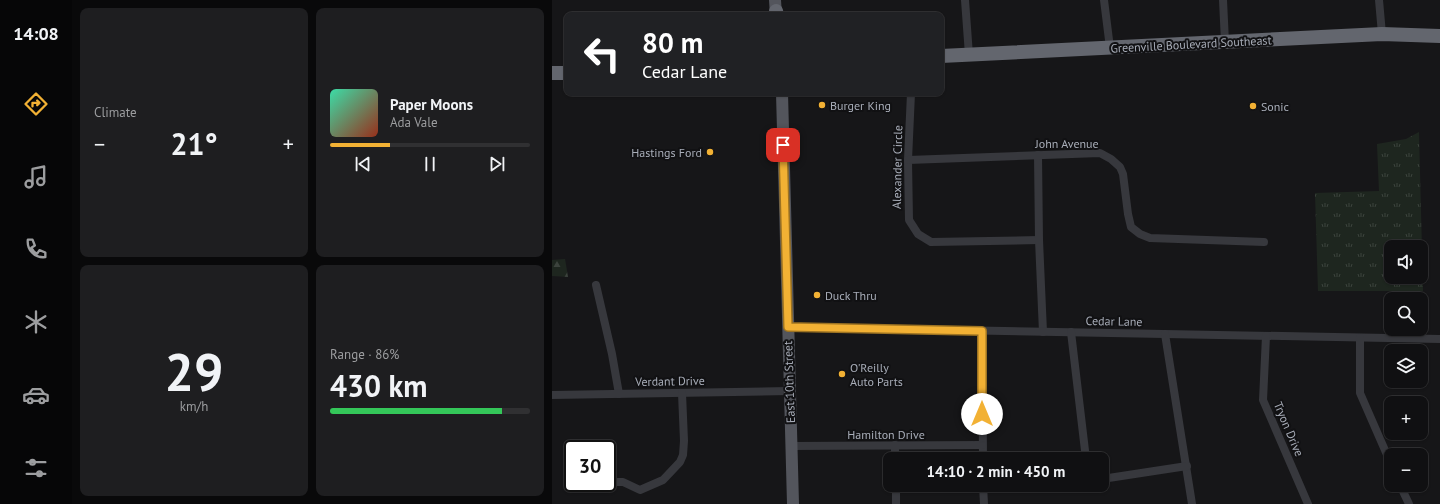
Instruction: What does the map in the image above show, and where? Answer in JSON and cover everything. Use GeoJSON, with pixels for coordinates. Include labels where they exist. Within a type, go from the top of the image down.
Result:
{"type":"FeatureCollection","features":[{"type":"Feature","properties":{"kind":"highway","name":"Greenville Boulevard Southeast"},"geometry":{"type":"LineString","coordinates":[[944,56],[1382,34],[1440,36]]}},
{"type":"Feature","properties":{"kind":"highway"},"geometry":{"type":"LineString","coordinates":[[552,73],[564,73]]}},
{"type":"Feature","properties":{"kind":"main road","name":"East 10th Street"},"geometry":{"type":"LineString","coordinates":[[782,96],[792,504]]}},
{"type":"Feature","properties":{"kind":"main road"},"geometry":{"type":"LineString","coordinates":[[786,504],[792,488]]}},
{"type":"Feature","properties":{"kind":"street"},"geometry":{"type":"LineString","coordinates":[[965,0],[969,55]]}},
{"type":"Feature","properties":{"kind":"street"},"geometry":{"type":"LineString","coordinates":[[1104,0],[1110,48]]}},
{"type":"Feature","properties":{"kind":"street"},"geometry":{"type":"LineString","coordinates":[[1222,0],[1225,42]]}},
{"type":"Feature","properties":{"kind":"street"},"geometry":{"type":"LineString","coordinates":[[1379,0],[1382,34]]}},
{"type":"Feature","properties":{"kind":"street","name":"Alexander Circle"},"geometry":{"type":"LineString","coordinates":[[911,96],[908,160],[909,220],[918,234],[931,242],[1039,240]]}},
{"type":"Feature","properties":{"kind":"street","name":"John Avenue"},"geometry":{"type":"LineString","coordinates":[[908,160],[1100,154],[1111,159],[1120,167],[1123,174],[1128,214],[1132,226],[1140,234],[1150,238],[1264,242]]}},
{"type":"Feature","properties":{"kind":"street"},"geometry":{"type":"LineString","coordinates":[[1038,155],[1039,240],[1043,332]]}},
{"type":"Feature","properties":{"kind":"street"},"geometry":{"type":"LineString","coordinates":[[596,285],[612,354],[619,394]]}},
{"type":"Feature","properties":{"kind":"street","name":"Cedar Lane"},"geometry":{"type":"LineString","coordinates":[[788,327],[1440,339]]}},
{"type":"Feature","properties":{"kind":"street"},"geometry":{"type":"LineString","coordinates":[[982,331],[982,452]]}},
{"type":"Feature","properties":{"kind":"street"},"geometry":{"type":"LineString","coordinates":[[1071,332],[1085,452]]}},
{"type":"Feature","properties":{"kind":"street"},"geometry":{"type":"LineString","coordinates":[[1165,334],[1192,504]]}},
{"type":"Feature","properties":{"kind":"street","name":"Tryon Drive"},"geometry":{"type":"LineString","coordinates":[[1266,336],[1263,400],[1308,504]]}},
{"type":"Feature","properties":{"kind":"street"},"geometry":{"type":"LineString","coordinates":[[1360,338],[1360,393],[1384,448]]}},
{"type":"Feature","properties":{"kind":"street","name":"Verdant Drive"},"geometry":{"type":"LineString","coordinates":[[552,395],[789,391]]}},
{"type":"Feature","properties":{"kind":"street"},"geometry":{"type":"LineString","coordinates":[[616,482],[623,482],[640,490],[663,480],[680,462],[683,455],[684,441],[682,393]]}},
{"type":"Feature","properties":{"kind":"street","name":"Hamilton Drive"},"geometry":{"type":"LineString","coordinates":[[791,446],[982,446]]}},
{"type":"Feature","properties":{"kind":"street"},"geometry":{"type":"LineString","coordinates":[[895,446],[895,452]]}},
{"type":"Feature","properties":{"kind":"street"},"geometry":{"type":"LineString","coordinates":[[1109,478],[1187,466]]}},
{"type":"Feature","properties":{"kind":"street"},"geometry":{"type":"LineString","coordinates":[[896,492],[896,504]]}},
{"type":"Feature","properties":{"kind":"street"},"geometry":{"type":"LineString","coordinates":[[983,492],[984,504]]}},
{"type":"Feature","properties":{"kind":"street"},"geometry":{"type":"LineString","coordinates":[[1403,492],[1409,504]]}},
{"type":"Feature","properties":{"kind":"green space"},"geometry":{"type":"Polygon","coordinates":[[[1419,132],[1422,240],[1384,240],[1384,284],[1423,284],[1423,291],[1318,291],[1315,193],[1379,191],[1377,144],[1406,139],[1419,132]]]}},
{"type":"Feature","properties":{"kind":"green space"},"geometry":{"type":"Polygon","coordinates":[[[565,259],[568,277],[552,276],[552,260],[565,259]]]}},
{"type":"Feature","properties":{"kind":"place","name":"Burger King"},"geometry":{"type":"Point","coordinates":[822,105]}},
{"type":"Feature","properties":{"kind":"place","name":"Sonic"},"geometry":{"type":"Point","coordinates":[1253,106]}},
{"type":"Feature","properties":{"kind":"place","name":"Hastings Ford"},"geometry":{"type":"Point","coordinates":[710,152]}},
{"type":"Feature","properties":{"kind":"place","name":"Duck Thru"},"geometry":{"type":"Point","coordinates":[817,295]}},
{"type":"Feature","properties":{"kind":"place","name":"O'Reilly Auto Parts"},"geometry":{"type":"Point","coordinates":[842,374]}},
{"type":"Feature","properties":{"kind":"route"},"geometry":{"type":"LineString","coordinates":[[783,145],[788,327],[982,331],[982,414]]}}]}
